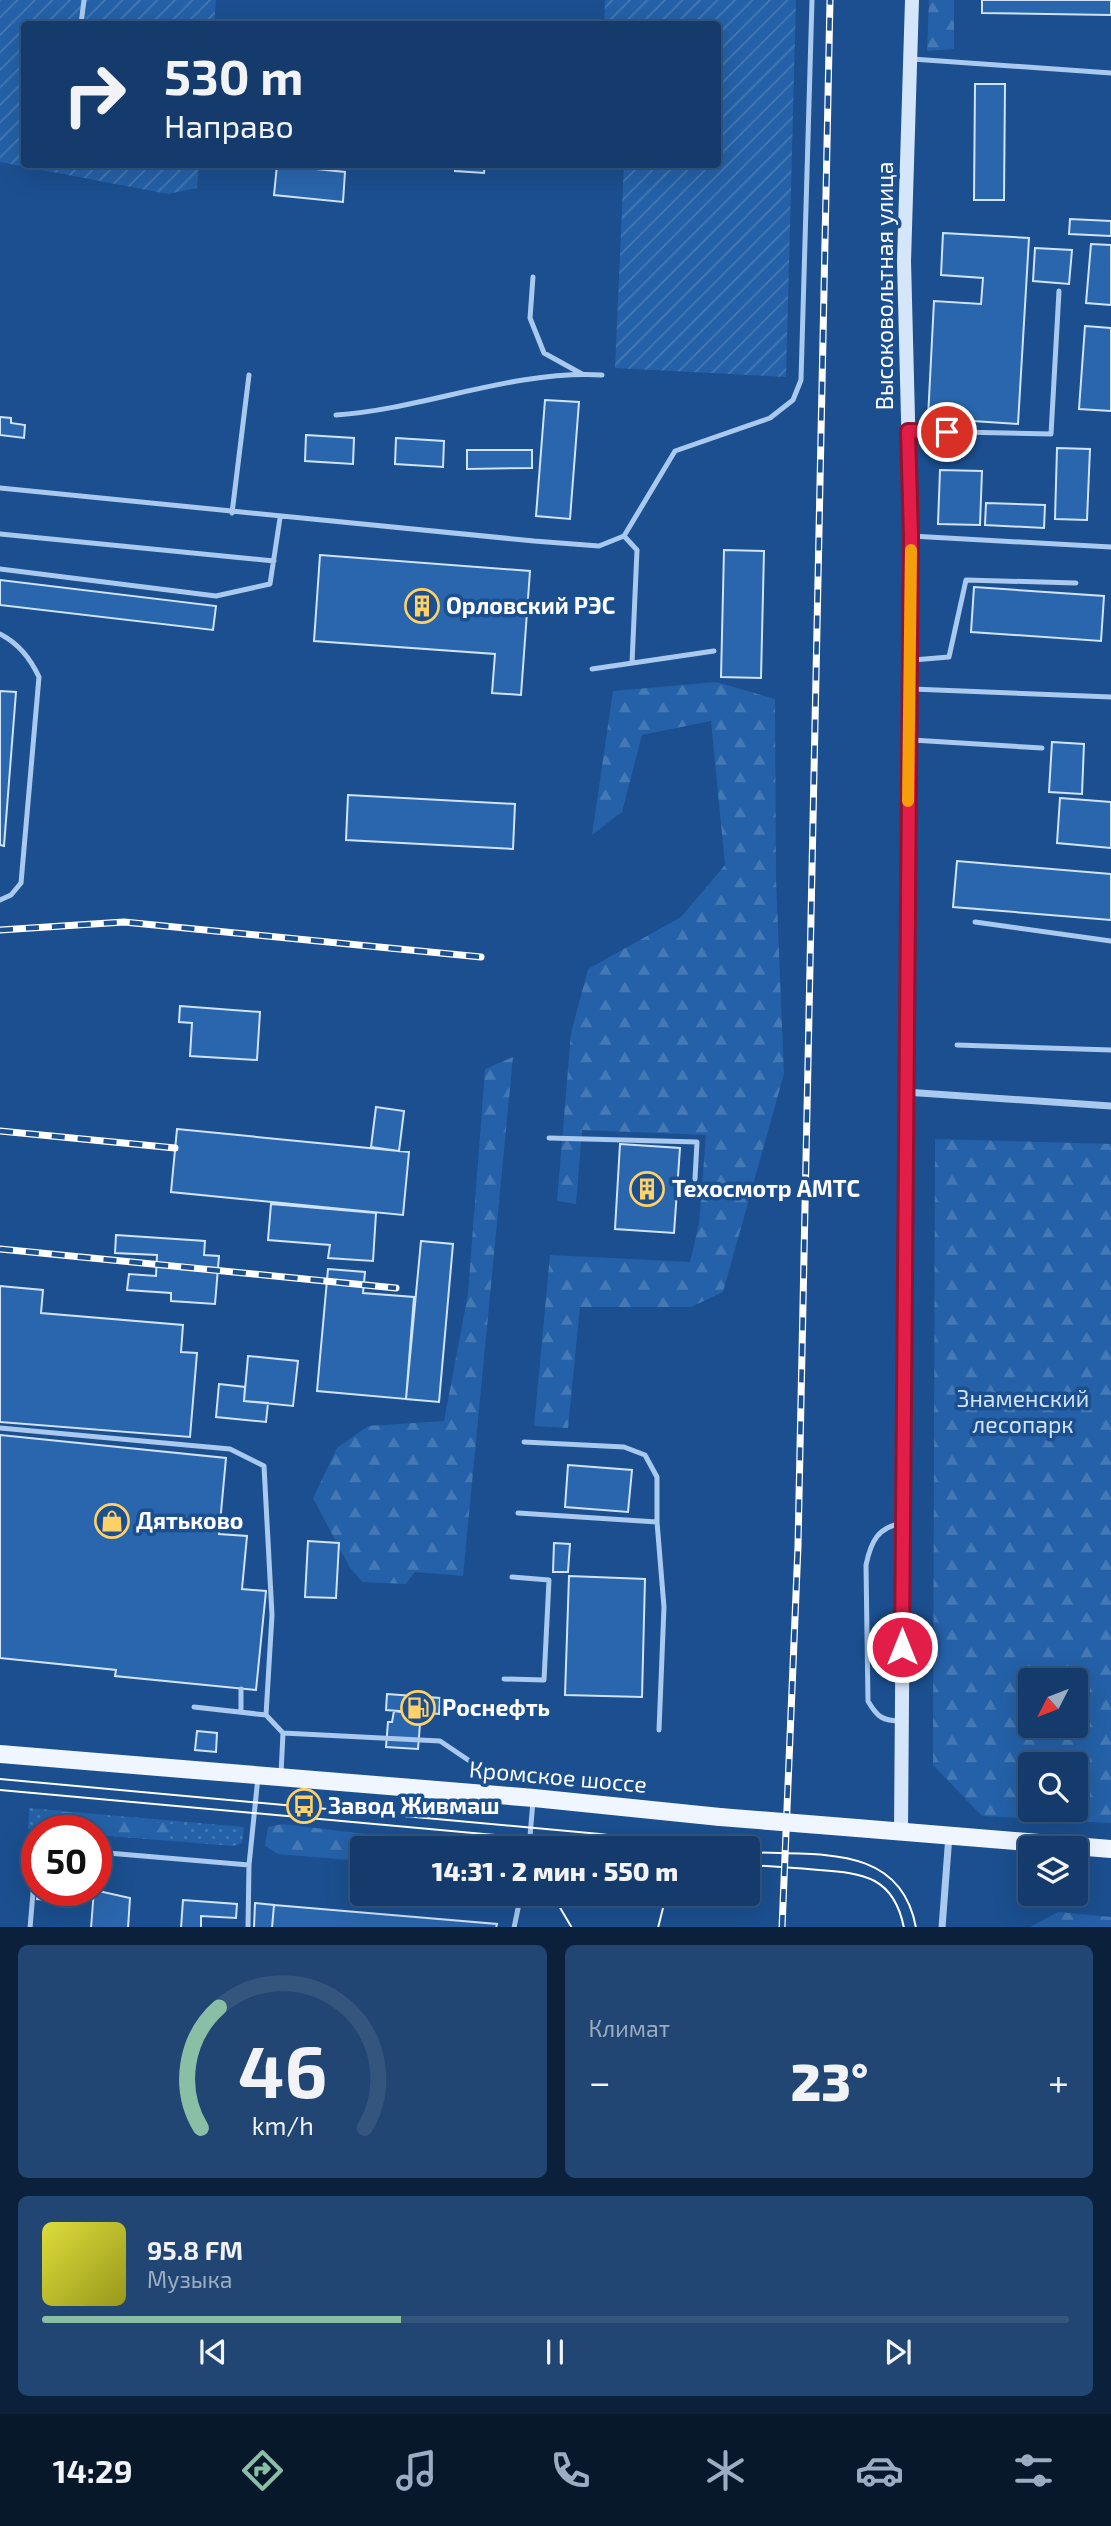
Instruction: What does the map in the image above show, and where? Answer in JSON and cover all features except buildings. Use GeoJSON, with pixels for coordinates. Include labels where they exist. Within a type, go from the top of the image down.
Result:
{"type":"FeatureCollection","features":[{"type":"Feature","properties":{"kind":"main road","name":"Высоковольтная улица"},"geometry":{"type":"LineString","coordinates":[[901,1831],[911,536],[904,261],[912,0]]}},
{"type":"Feature","properties":{"kind":"main road","name":"Кромское шоссе"},"geometry":{"type":"LineString","coordinates":[[0,1754],[1111,1849]]}},
{"type":"Feature","properties":{"kind":"street"},"geometry":{"type":"LineString","coordinates":[[905,1092],[1111,1105]]}},
{"type":"Feature","properties":{"kind":"street"},"geometry":{"type":"LineString","coordinates":[[942,1927],[949,1834]]}},
{"type":"Feature","properties":{"kind":"lane"},"geometry":{"type":"LineString","coordinates":[[81,21],[84,0]]}},
{"type":"Feature","properties":{"kind":"lane"},"geometry":{"type":"LineString","coordinates":[[0,488],[281,518],[599,546],[624,536],[675,451],[770,418],[793,400],[801,380],[812,0]]}},
{"type":"Feature","properties":{"kind":"lane"},"geometry":{"type":"LineString","coordinates":[[909,59],[1111,73]]}},
{"type":"Feature","properties":{"kind":"lane"},"geometry":{"type":"LineString","coordinates":[[533,277],[530,318],[544,354],[582,374]]}},
{"type":"Feature","properties":{"kind":"lane"},"geometry":{"type":"LineString","coordinates":[[908,431],[1051,434],[1059,291]]}},
{"type":"Feature","properties":{"kind":"lane"},"geometry":{"type":"LineString","coordinates":[[336,415],[363,413],[473,388],[582,374],[601,375]]}},
{"type":"Feature","properties":{"kind":"lane"},"geometry":{"type":"LineString","coordinates":[[232,513],[249,375]]}},
{"type":"Feature","properties":{"kind":"lane"},"geometry":{"type":"LineString","coordinates":[[0,569],[216,596],[270,584],[281,518]]}},
{"type":"Feature","properties":{"kind":"lane"},"geometry":{"type":"LineString","coordinates":[[0,534],[274,562]]}},
{"type":"Feature","properties":{"kind":"lane"},"geometry":{"type":"LineString","coordinates":[[624,536],[636,550],[632,663]]}},
{"type":"Feature","properties":{"kind":"lane"},"geometry":{"type":"LineString","coordinates":[[911,536],[1111,547]]}},
{"type":"Feature","properties":{"kind":"lane"},"geometry":{"type":"LineString","coordinates":[[909,660],[948,657],[966,580],[1076,583]]}},
{"type":"Feature","properties":{"kind":"lane"},"geometry":{"type":"LineString","coordinates":[[0,634],[13,641],[30,659],[38,677],[21,883],[12,895],[0,900]]}},
{"type":"Feature","properties":{"kind":"lane"},"geometry":{"type":"LineString","coordinates":[[593,669],[714,651]]}},
{"type":"Feature","properties":{"kind":"lane"},"geometry":{"type":"LineString","coordinates":[[909,689],[1111,697]]}},
{"type":"Feature","properties":{"kind":"lane"},"geometry":{"type":"LineString","coordinates":[[908,740],[1042,748]]}},
{"type":"Feature","properties":{"kind":"lane"},"geometry":{"type":"LineString","coordinates":[[975,922],[1111,941]]}},
{"type":"Feature","properties":{"kind":"lane"},"geometry":{"type":"LineString","coordinates":[[957,1045],[1111,1049]]}},
{"type":"Feature","properties":{"kind":"lane"},"geometry":{"type":"LineString","coordinates":[[549,1138],[697,1142],[695,1180]]}},
{"type":"Feature","properties":{"kind":"lane"},"geometry":{"type":"LineString","coordinates":[[0,1428],[230,1449],[264,1466],[272,1615],[266,1715]]}},
{"type":"Feature","properties":{"kind":"lane"},"geometry":{"type":"LineString","coordinates":[[524,1442],[624,1447],[645,1455],[657,1477],[657,1522],[664,1607],[659,1730]]}},
{"type":"Feature","properties":{"kind":"lane"},"geometry":{"type":"LineString","coordinates":[[518,1513],[657,1522]]}},
{"type":"Feature","properties":{"kind":"lane"},"geometry":{"type":"LineString","coordinates":[[902,1721],[889,1721],[876,1716],[868,1702],[866,1565],[871,1543],[886,1526],[903,1522]]}},
{"type":"Feature","properties":{"kind":"lane"},"geometry":{"type":"LineString","coordinates":[[504,1679],[544,1680],[550,1580],[512,1577]]}},
{"type":"Feature","properties":{"kind":"lane"},"geometry":{"type":"LineString","coordinates":[[241,1689],[241,1711]]}},
{"type":"Feature","properties":{"kind":"lane"},"geometry":{"type":"LineString","coordinates":[[194,1707],[266,1715],[283,1732],[440,1741],[495,1778]]}},
{"type":"Feature","properties":{"kind":"lane"},"geometry":{"type":"LineString","coordinates":[[281,1777],[283,1732]]}},
{"type":"Feature","properties":{"kind":"lane"},"geometry":{"type":"LineString","coordinates":[[247,1927],[249,1865],[258,1776]]}},
{"type":"Feature","properties":{"kind":"lane"},"geometry":{"type":"LineString","coordinates":[[530,1836],[534,1798]]}},
{"type":"Feature","properties":{"kind":"lane"},"geometry":{"type":"LineString","coordinates":[[112,1853],[249,1865]]}},
{"type":"Feature","properties":{"kind":"lane"},"geometry":{"type":"LineString","coordinates":[[30,1927],[32,1906]]}},
{"type":"Feature","properties":{"kind":"lane"},"geometry":{"type":"LineString","coordinates":[[514,1927],[518,1906]]}},
{"type":"Feature","properties":{"kind":"green space"},"geometry":{"type":"Polygon","coordinates":[[[0,0],[216,0],[214,21],[21,21],[21,166],[0,162],[0,0]]]}},
{"type":"Feature","properties":{"kind":"green space"},"geometry":{"type":"Polygon","coordinates":[[[605,0],[796,0],[786,377],[615,368],[624,168],[721,168],[721,21],[604,21],[605,0]]]}},
{"type":"Feature","properties":{"kind":"green space"},"geometry":{"type":"Polygon","coordinates":[[[929,0],[954,0],[954,49],[927,51],[929,0]]]}},
{"type":"Feature","properties":{"kind":"green space"},"geometry":{"type":"Polygon","coordinates":[[[32,168],[199,168],[197,188],[168,194],[32,168]]]}},
{"type":"Feature","properties":{"kind":"green space"},"geometry":{"type":"Polygon","coordinates":[[[716,682],[775,699],[776,879],[784,1074],[723,1292],[691,1307],[580,1307],[568,1428],[534,1426],[550,1255],[690,1262],[699,1224],[706,1135],[582,1130],[576,1204],[557,1201],[571,1033],[588,969],[681,917],[725,865],[711,721],[642,735],[622,812],[592,835],[613,691],[716,682]]]}},
{"type":"Feature","properties":{"kind":"green space"},"geometry":{"type":"Polygon","coordinates":[[[513,1057],[463,1576],[415,1572],[406,1584],[362,1582],[349,1566],[313,1498],[337,1448],[368,1426],[444,1421],[468,1294],[485,1069],[513,1057]]]}},
{"type":"Feature","properties":{"kind":"green space","name":"Знаменский лесопарк"},"geometry":{"type":"Polygon","coordinates":[[[935,1139],[1111,1144],[1111,1823],[1088,1822],[1088,1752],[1018,1752],[1018,1818],[982,1816],[933,1765],[935,1139]]]}},
{"type":"Feature","properties":{"kind":"green space"},"geometry":{"type":"Polygon","coordinates":[[[29,1808],[108,1815],[29,1815],[29,1808]]]}},
{"type":"Feature","properties":{"kind":"green space"},"geometry":{"type":"Polygon","coordinates":[[[49,1810],[93,1815],[49,1815],[49,1810]]]}},
{"type":"Feature","properties":{"kind":"green space"},"geometry":{"type":"Polygon","coordinates":[[[112,1815],[244,1827],[242,1843],[233,1846],[112,1836],[112,1815]]]}},
{"type":"Feature","properties":{"kind":"green space"},"geometry":{"type":"Polygon","coordinates":[[[112,1817],[198,1827],[159,1839],[112,1836],[112,1817]]]}},
{"type":"Feature","properties":{"kind":"green space"},"geometry":{"type":"Polygon","coordinates":[[[282,1824],[382,1836],[350,1836],[350,1860],[278,1854],[265,1846],[268,1827],[282,1824]]]}},
{"type":"Feature","properties":{"kind":"green space"},"geometry":{"type":"Polygon","coordinates":[[[1058,1912],[1111,1917],[1111,1927],[1030,1927],[1058,1912]]]}},
{"type":"Feature","properties":{"kind":"tram line"},"geometry":{"type":"LineString","coordinates":[[0,1779],[615,1836]]}},
{"type":"Feature","properties":{"kind":"tram line"},"geometry":{"type":"LineString","coordinates":[[0,1790],[503,1836]]}},
{"type":"Feature","properties":{"kind":"tram line"},"geometry":{"type":"LineString","coordinates":[[760,1852],[826,1855],[851,1859],[874,1867],[893,1880],[907,1900],[916,1927]]}},
{"type":"Feature","properties":{"kind":"tram line"},"geometry":{"type":"LineString","coordinates":[[760,1866],[835,1871],[875,1881],[893,1898],[904,1927]]}},
{"type":"Feature","properties":{"kind":"tram line"},"geometry":{"type":"LineString","coordinates":[[559,1906],[571,1927]]}},
{"type":"Feature","properties":{"kind":"tram line"},"geometry":{"type":"LineString","coordinates":[[658,1927],[664,1906]]}},
{"type":"Feature","properties":{"kind":"railway"},"geometry":{"type":"LineString","coordinates":[[782,1927],[798,1546],[830,0]]}},
{"type":"Feature","properties":{"kind":"railway"},"geometry":{"type":"LineString","coordinates":[[0,930],[124,922],[481,957]]}},
{"type":"Feature","properties":{"kind":"railway"},"geometry":{"type":"LineString","coordinates":[[0,1131],[175,1148]]}},
{"type":"Feature","properties":{"kind":"railway"},"geometry":{"type":"LineString","coordinates":[[0,1249],[396,1288]]}},
{"type":"Feature","properties":{"kind":"slow traffic"},"geometry":{"type":"LineString","coordinates":[[908,801],[911,550]]}},
{"type":"Feature","properties":{"kind":"place","name":"Орловский РЭС"},"geometry":{"type":"Point","coordinates":[422,606]}},
{"type":"Feature","properties":{"kind":"place","name":"Техосмотр АМТС"},"geometry":{"type":"Point","coordinates":[647,1189]}},
{"type":"Feature","properties":{"kind":"place","name":"Дятьково"},"geometry":{"type":"Point","coordinates":[112,1521]}},
{"type":"Feature","properties":{"kind":"place","name":"Роснефть"},"geometry":{"type":"Point","coordinates":[418,1708]}},
{"type":"Feature","properties":{"kind":"place","name":"Завод Живмаш"},"geometry":{"type":"Point","coordinates":[304,1806]}},
{"type":"Feature","properties":{"kind":"route"},"geometry":{"type":"LineString","coordinates":[[902,1647],[911,536],[908,431],[947,432]]}}]}
